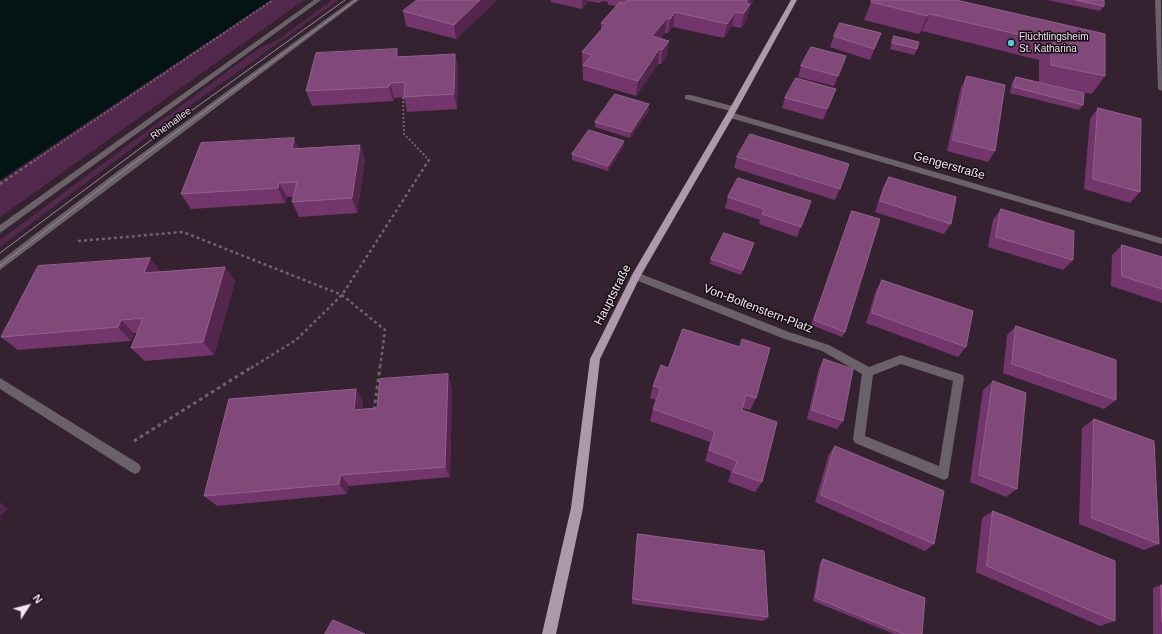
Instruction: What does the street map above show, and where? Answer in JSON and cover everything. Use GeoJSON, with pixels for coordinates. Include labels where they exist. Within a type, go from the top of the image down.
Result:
{"type":"FeatureCollection","features":[{"type":"Feature","properties":{"kind":"main road","name":"Hauptstraße"},"geometry":{"type":"LineString","coordinates":[[549,634],[578,508],[595,359],[636,276],[732,112],[794,0]]}},
{"type":"Feature","properties":{"kind":"street","name":"Rheinallee"},"geometry":{"type":"LineString","coordinates":[[0,230],[318,0]]}},
{"type":"Feature","properties":{"kind":"street","name":"Rheinallee"},"geometry":{"type":"LineString","coordinates":[[0,266],[121,173],[356,0]]}},
{"type":"Feature","properties":{"kind":"street"},"geometry":{"type":"LineString","coordinates":[[1158,0],[1162,89]]}},
{"type":"Feature","properties":{"kind":"street","name":"Gengerstraße"},"geometry":{"type":"LineString","coordinates":[[688,97],[732,112],[1162,241]]}},
{"type":"Feature","properties":{"kind":"street","name":"Von-Boltenstern-Platz"},"geometry":{"type":"LineString","coordinates":[[636,276],[786,335],[825,348],[868,372]]}},
{"type":"Feature","properties":{"kind":"street"},"geometry":{"type":"LineString","coordinates":[[901,359],[959,378],[944,474],[859,439],[868,372],[901,359]]}},
{"type":"Feature","properties":{"kind":"street"},"geometry":{"type":"LineString","coordinates":[[0,384],[135,468]]}},
{"type":"Feature","properties":{"kind":"path"},"geometry":{"type":"LineString","coordinates":[[0,184],[273,0]]}},
{"type":"Feature","properties":{"kind":"path"},"geometry":{"type":"LineString","coordinates":[[114,454],[296,340],[342,295],[430,161],[404,134],[403,97]]}},
{"type":"Feature","properties":{"kind":"path"},"geometry":{"type":"LineString","coordinates":[[78,241],[183,232],[342,295],[385,330],[374,413]]}},
{"type":"Feature","properties":{"kind":"shaded area"},"geometry":{"type":"Polygon","coordinates":[[[0,0],[271,0],[0,180],[0,0]]]}},
{"type":"Feature","properties":{"kind":"shaded area"},"geometry":{"type":"Polygon","coordinates":[[[272,0],[304,0],[0,217],[0,182],[272,0]]]}},
{"type":"Feature","properties":{"kind":"shaded area"},"geometry":{"type":"Polygon","coordinates":[[[332,0],[339,0],[170,120],[0,247],[0,240],[236,65],[260,48],[281,38],[332,0]]]}},
{"type":"Feature","properties":{"kind":"building"},"geometry":{"type":"Polygon","coordinates":[[[417,0],[480,0],[454,25],[403,11],[417,0]]]}},
{"type":"Feature","properties":{"kind":"building"},"geometry":{"type":"Polygon","coordinates":[[[627,0],[748,0],[746,3],[750,4],[744,13],[735,12],[727,24],[675,12],[670,19],[667,18],[652,36],[669,41],[662,50],[659,49],[638,81],[583,65],[592,55],[582,52],[606,24],[601,23],[620,2],[624,3],[627,0]]]}},
{"type":"Feature","properties":{"kind":"building"},"geometry":{"type":"Polygon","coordinates":[[[872,0],[956,0],[1105,34],[1105,76],[1051,65],[1051,42],[930,14],[927,16],[871,2],[872,0]]]}},
{"type":"Feature","properties":{"kind":"building"},"geometry":{"type":"Polygon","coordinates":[[[1076,0],[1104,0],[1104,6],[1076,0]]]}},
{"type":"Feature","properties":{"kind":"building"},"geometry":{"type":"Polygon","coordinates":[[[840,23],[881,33],[874,49],[834,36],[840,23]]]}},
{"type":"Feature","properties":{"kind":"building"},"geometry":{"type":"Polygon","coordinates":[[[894,36],[919,42],[917,49],[892,43],[894,36]]]}},
{"type":"Feature","properties":{"kind":"building"},"geometry":{"type":"Polygon","coordinates":[[[811,47],[846,56],[838,76],[801,66],[811,47]]]}},
{"type":"Feature","properties":{"kind":"building"},"geometry":{"type":"Polygon","coordinates":[[[397,49],[396,57],[455,54],[454,94],[404,97],[405,82],[390,83],[389,87],[306,91],[316,53],[397,49]]]}},
{"type":"Feature","properties":{"kind":"building"},"geometry":{"type":"Polygon","coordinates":[[[967,76],[1005,85],[995,151],[953,140],[967,76]]]}},
{"type":"Feature","properties":{"kind":"building"},"geometry":{"type":"Polygon","coordinates":[[[1016,77],[1084,93],[1083,105],[1014,87],[1016,77]]]}},
{"type":"Feature","properties":{"kind":"building"},"geometry":{"type":"Polygon","coordinates":[[[796,78],[836,89],[827,109],[785,98],[796,78]]]}},
{"type":"Feature","properties":{"kind":"building"},"geometry":{"type":"Polygon","coordinates":[[[615,94],[649,104],[631,132],[595,122],[615,94]]]}},
{"type":"Feature","properties":{"kind":"building"},"geometry":{"type":"Polygon","coordinates":[[[1098,108],[1141,119],[1140,192],[1093,179],[1098,108]]]}},
{"type":"Feature","properties":{"kind":"building"},"geometry":{"type":"Polygon","coordinates":[[[589,130],[624,141],[608,166],[572,154],[589,130]]]}},
{"type":"Feature","properties":{"kind":"building"},"geometry":{"type":"Polygon","coordinates":[[[750,134],[849,164],[840,189],[737,157],[750,134]]]}},
{"type":"Feature","properties":{"kind":"building"},"geometry":{"type":"Polygon","coordinates":[[[294,138],[292,149],[360,145],[352,198],[292,202],[297,182],[279,183],[278,188],[181,194],[201,143],[294,138]]]}},
{"type":"Feature","properties":{"kind":"building"},"geometry":{"type":"Polygon","coordinates":[[[889,177],[956,197],[951,224],[880,201],[889,177]]]}},
{"type":"Feature","properties":{"kind":"building"},"geometry":{"type":"Polygon","coordinates":[[[738,178],[811,201],[801,227],[762,214],[764,209],[728,197],[738,178]]]}},
{"type":"Feature","properties":{"kind":"building"},"geometry":{"type":"Polygon","coordinates":[[[1001,209],[1074,231],[1073,260],[996,237],[1001,209]]]}},
{"type":"Feature","properties":{"kind":"building"},"geometry":{"type":"Polygon","coordinates":[[[852,211],[880,219],[845,332],[814,320],[852,211]]]}},
{"type":"Feature","properties":{"kind":"building"},"geometry":{"type":"Polygon","coordinates":[[[724,233],[754,243],[743,270],[711,259],[724,233]]]}},
{"type":"Feature","properties":{"kind":"building"},"geometry":{"type":"Polygon","coordinates":[[[1122,245],[1162,257],[1162,289],[1122,276],[1122,245]]]}},
{"type":"Feature","properties":{"kind":"building"},"geometry":{"type":"Polygon","coordinates":[[[150,258],[144,273],[225,267],[203,342],[131,348],[143,318],[121,320],[118,327],[1,337],[38,266],[150,258]]]}},
{"type":"Feature","properties":{"kind":"building"},"geometry":{"type":"Polygon","coordinates":[[[882,280],[973,311],[966,347],[872,313],[882,280]]]}},
{"type":"Feature","properties":{"kind":"building"},"geometry":{"type":"Polygon","coordinates":[[[1016,326],[1116,360],[1116,400],[1012,364],[1016,326]]]}},
{"type":"Feature","properties":{"kind":"building"},"geometry":{"type":"Polygon","coordinates":[[[683,329],[740,347],[742,339],[770,348],[756,398],[746,395],[742,410],[777,422],[762,482],[733,472],[737,461],[709,450],[715,431],[653,409],[661,388],[653,386],[661,365],[668,368],[683,329]]]}},
{"type":"Feature","properties":{"kind":"building"},"geometry":{"type":"Polygon","coordinates":[[[824,359],[853,369],[843,421],[812,410],[824,359]]]}},
{"type":"Feature","properties":{"kind":"building"},"geometry":{"type":"Polygon","coordinates":[[[448,374],[445,467],[341,475],[339,484],[204,496],[229,399],[356,389],[354,410],[377,408],[380,379],[448,374]]]}},
{"type":"Feature","properties":{"kind":"building"},"geometry":{"type":"Polygon","coordinates":[[[993,381],[1026,393],[1017,489],[979,475],[993,381]]]}},
{"type":"Feature","properties":{"kind":"building"},"geometry":{"type":"Polygon","coordinates":[[[1094,419],[1154,441],[1159,544],[1092,518],[1094,419]]]}},
{"type":"Feature","properties":{"kind":"building"},"geometry":{"type":"Polygon","coordinates":[[[835,446],[944,491],[934,544],[821,495],[835,446]]]}},
{"type":"Feature","properties":{"kind":"building"},"geometry":{"type":"Polygon","coordinates":[[[993,511],[1115,561],[1115,621],[987,566],[993,511]]]}},
{"type":"Feature","properties":{"kind":"building"},"geometry":{"type":"Polygon","coordinates":[[[638,534],[764,551],[768,617],[633,599],[638,534]]]}},
{"type":"Feature","properties":{"kind":"building"},"geometry":{"type":"Polygon","coordinates":[[[823,559],[925,598],[922,634],[904,634],[816,598],[823,559]]]}},
{"type":"Feature","properties":{"kind":"building"},"geometry":{"type":"Polygon","coordinates":[[[1161,585],[1162,585],[1162,622],[1161,585]]]}},
{"type":"Feature","properties":{"kind":"building"},"geometry":{"type":"Polygon","coordinates":[[[333,620],[365,634],[325,634],[333,620]]]}},
{"type":"Feature","properties":{"kind":"tram line"},"geometry":{"type":"LineString","coordinates":[[0,253],[166,129],[345,0]]}},
{"type":"Feature","properties":{"kind":"tram line"},"geometry":{"type":"LineString","coordinates":[[0,266],[121,173],[356,0]]}},
{"type":"Feature","properties":{"kind":"place","name":"Flüchtlingsheim St. Katharina"},"geometry":{"type":"Point","coordinates":[1011,43]}}]}
